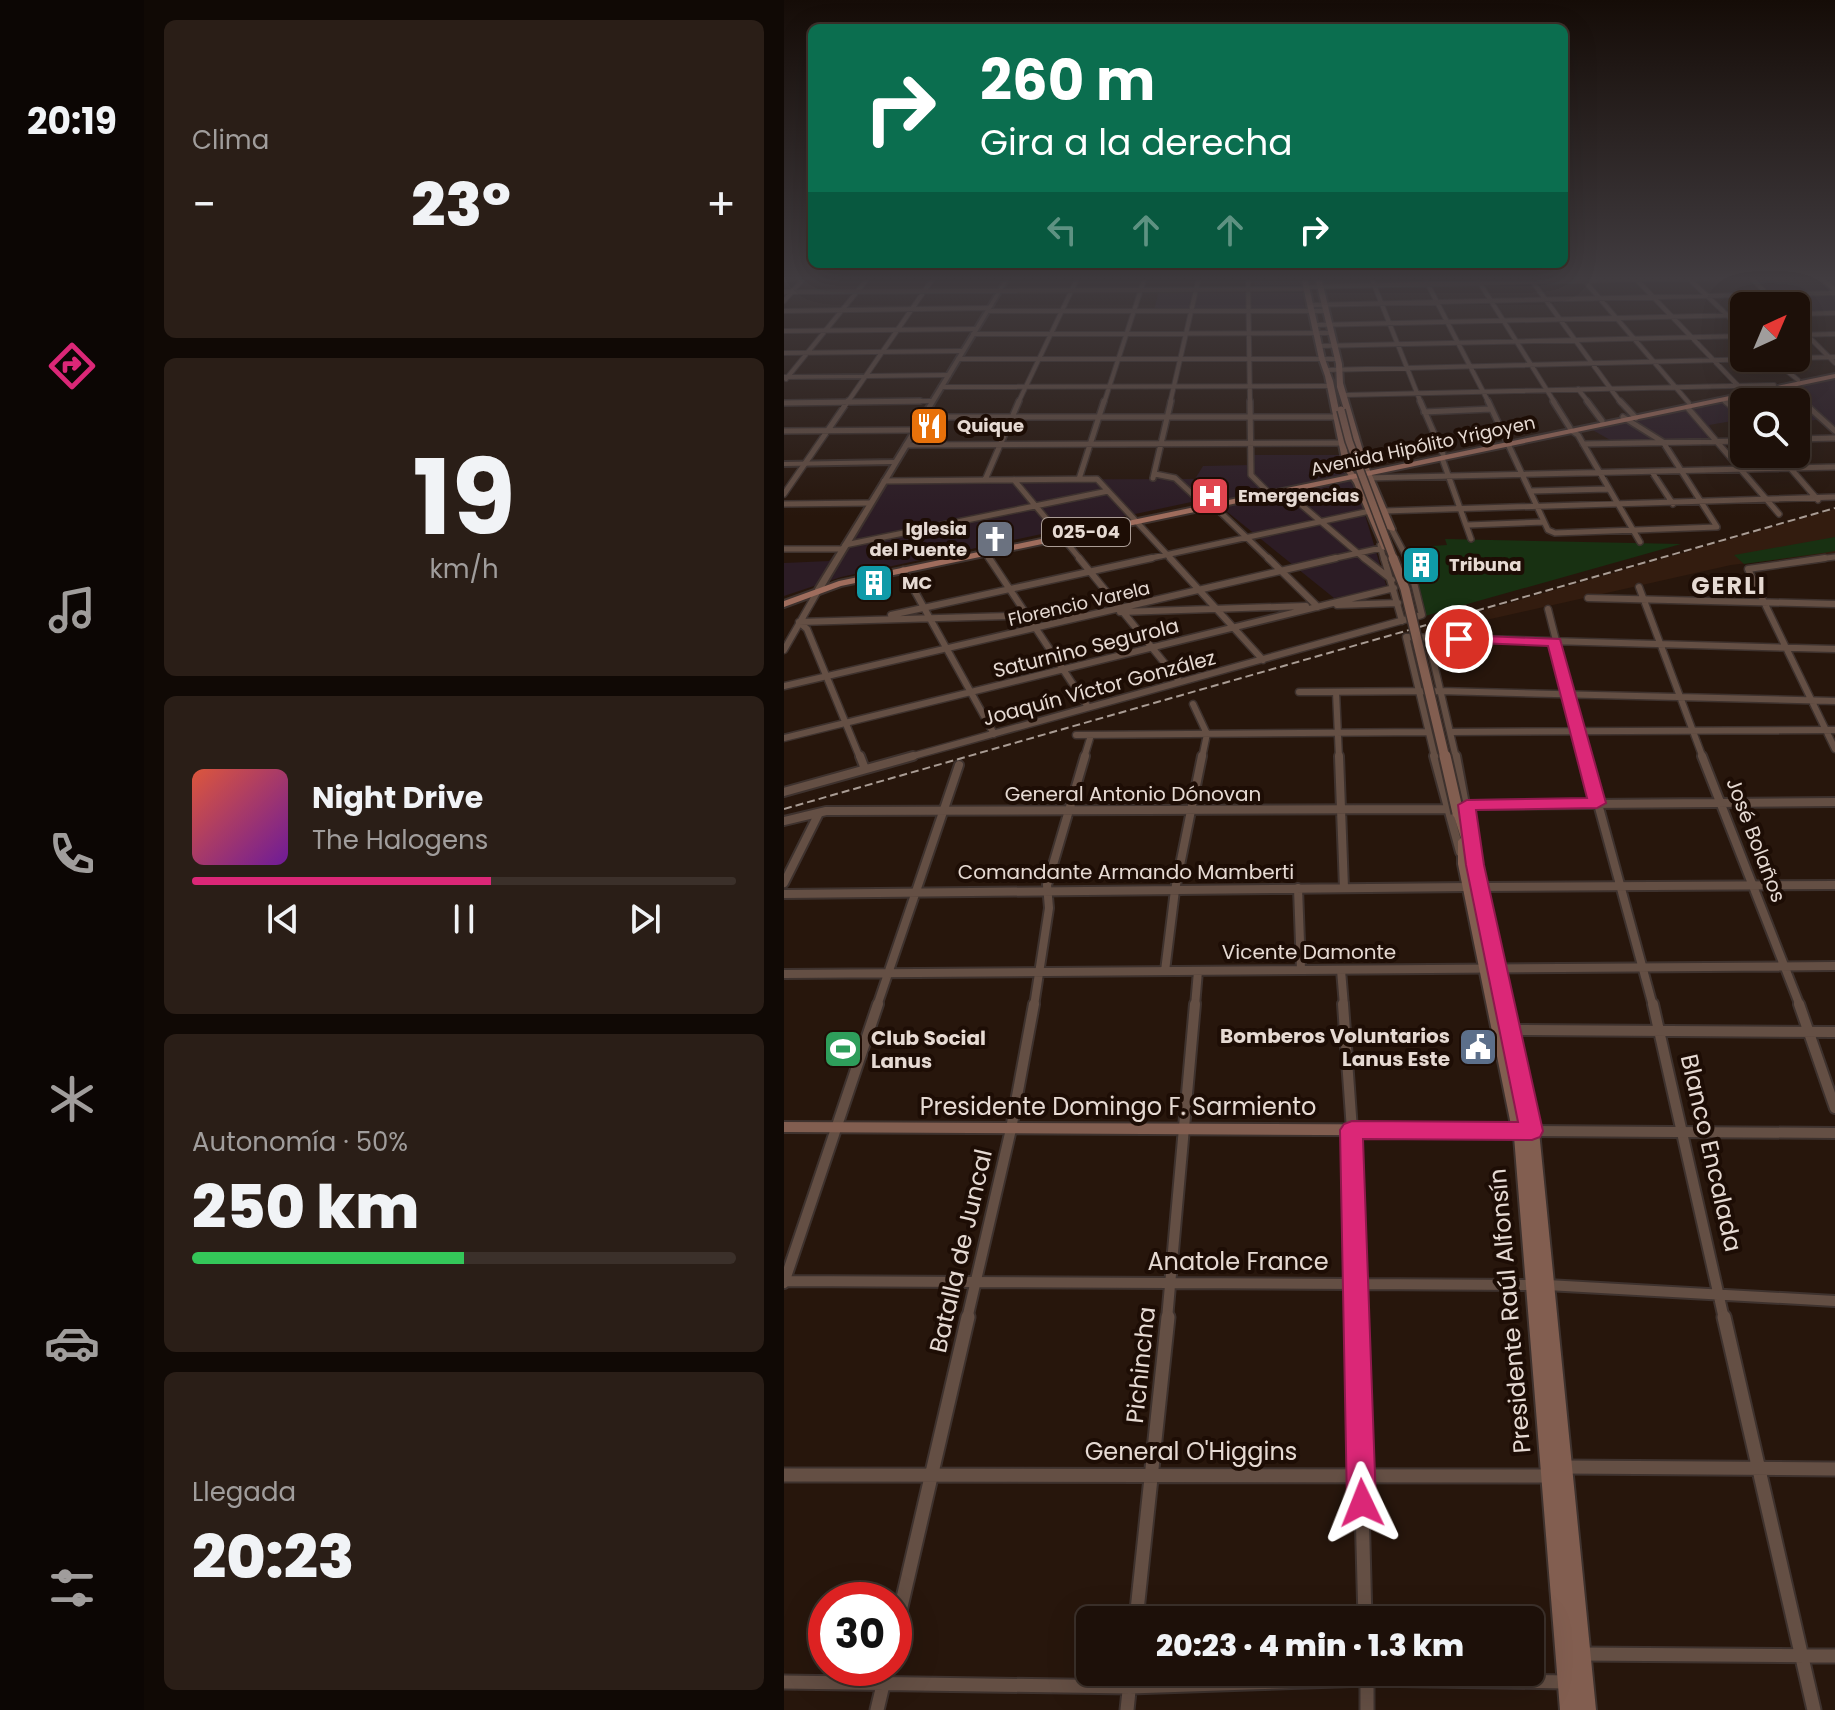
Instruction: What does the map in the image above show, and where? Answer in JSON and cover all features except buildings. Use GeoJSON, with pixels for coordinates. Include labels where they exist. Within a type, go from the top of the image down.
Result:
{"type":"FeatureCollection","features":[{"type":"Feature","properties":{"kind":"main road"},"geometry":{"type":"LineString","coordinates":[[1322,359],[1349,441],[1401,577],[1407,621]]}},
{"type":"Feature","properties":{"kind":"main road"},"geometry":{"type":"LineString","coordinates":[[1338,359],[1341,443],[1351,475],[1371,514],[1407,621],[1458,813]]}},
{"type":"Feature","properties":{"kind":"main road"},"geometry":{"type":"LineString","coordinates":[[1327,374],[1328,386],[1339,410]]}},
{"type":"Feature","properties":{"kind":"main road","name":"Avenida Hipólito Yrigoyen"},"geometry":{"type":"LineString","coordinates":[[1761,388],[1835,375]]}},
{"type":"Feature","properties":{"kind":"main road","name":"Avenida Hipólito Yrigoyen"},"geometry":{"type":"LineString","coordinates":[[1688,405],[1835,375]]}},
{"type":"Feature","properties":{"kind":"main road"},"geometry":{"type":"LineString","coordinates":[[1340,383],[1357,443],[1411,583],[1407,621]]}},
{"type":"Feature","properties":{"kind":"main road","name":"Avenida Hipólito Yrigoyen"},"geometry":{"type":"LineString","coordinates":[[784,601],[821,586],[1266,490],[1369,474],[1730,395]]}},
{"type":"Feature","properties":{"kind":"main road","name":"Avenida Hipólito Yrigoyen"},"geometry":{"type":"LineString","coordinates":[[1571,429],[1629,417]]}},
{"type":"Feature","properties":{"kind":"main road","name":"Avenida Hipólito Yrigoyen"},"geometry":{"type":"LineString","coordinates":[[1135,520],[1214,506],[1351,475]]}},
{"type":"Feature","properties":{"kind":"main road","name":"Avenida Hipólito Yrigoyen"},"geometry":{"type":"LineString","coordinates":[[821,586],[1060,536]]}},
{"type":"Feature","properties":{"kind":"main road","name":"Presidente Raúl Alfonsín"},"geometry":{"type":"LineString","coordinates":[[1458,813],[1507,1030],[1526,1131],[1576,1682],[1586,1710]]}},
{"type":"Feature","properties":{"kind":"main road","name":"Presidente Domingo F. Sarmiento"},"geometry":{"type":"LineString","coordinates":[[784,1127],[1526,1131]]}},
{"type":"Feature","properties":{"kind":"main road","name":"Presidente Raúl Alfonsín"},"geometry":{"type":"LineString","coordinates":[[1570,1710],[1576,1682]]}},
{"type":"Feature","properties":{"kind":"street"},"geometry":{"type":"LineString","coordinates":[[785,378],[805,357]]}},
{"type":"Feature","properties":{"kind":"street"},"geometry":{"type":"LineString","coordinates":[[784,494],[879,357]]}},
{"type":"Feature","properties":{"kind":"street"},"geometry":{"type":"LineString","coordinates":[[1402,357],[1443,456],[1471,539]]}},
{"type":"Feature","properties":{"kind":"street"},"geometry":{"type":"LineString","coordinates":[[1464,357],[1551,532],[1717,527],[1663,442],[1629,417],[1586,357]]}},
{"type":"Feature","properties":{"kind":"street"},"geometry":{"type":"LineString","coordinates":[[1525,357],[1583,444],[1640,542]]}},
{"type":"Feature","properties":{"kind":"street"},"geometry":{"type":"LineString","coordinates":[[1648,357],[1779,514]]}},
{"type":"Feature","properties":{"kind":"street"},"geometry":{"type":"LineString","coordinates":[[1709,357],[1739,388]]}},
{"type":"Feature","properties":{"kind":"street"},"geometry":{"type":"LineString","coordinates":[[784,650],[958,359],[1338,359]]}},
{"type":"Feature","properties":{"kind":"street"},"geometry":{"type":"LineString","coordinates":[[985,480],[1039,359]]}},
{"type":"Feature","properties":{"kind":"street"},"geometry":{"type":"LineString","coordinates":[[1079,479],[1119,359]]}},
{"type":"Feature","properties":{"kind":"street"},"geometry":{"type":"LineString","coordinates":[[1181,359],[1154,476],[1175,478],[1203,504]]}},
{"type":"Feature","properties":{"kind":"street"},"geometry":{"type":"LineString","coordinates":[[1250,359],[1251,475],[1266,490]]}},
{"type":"Feature","properties":{"kind":"street"},"geometry":{"type":"LineString","coordinates":[[1327,374],[1339,370],[1730,359]]}},
{"type":"Feature","properties":{"kind":"street"},"geometry":{"type":"LineString","coordinates":[[1810,359],[1833,359]]}},
{"type":"Feature","properties":{"kind":"street"},"geometry":{"type":"LineString","coordinates":[[1789,372],[1798,380]]}},
{"type":"Feature","properties":{"kind":"street"},"geometry":{"type":"LineString","coordinates":[[785,378],[949,375]]}},
{"type":"Feature","properties":{"kind":"street"},"geometry":{"type":"LineString","coordinates":[[1345,395],[1774,385]]}},
{"type":"Feature","properties":{"kind":"street"},"geometry":{"type":"LineString","coordinates":[[941,387],[1328,386]]}},
{"type":"Feature","properties":{"kind":"street"},"geometry":{"type":"LineString","coordinates":[[1786,387],[1835,431]]}},
{"type":"Feature","properties":{"kind":"street"},"geometry":{"type":"LineString","coordinates":[[1578,389],[1602,421]]}},
{"type":"Feature","properties":{"kind":"street"},"geometry":{"type":"LineString","coordinates":[[1724,400],[1730,405]]}},
{"type":"Feature","properties":{"kind":"street"},"geometry":{"type":"LineString","coordinates":[[784,403],[932,401]]}},
{"type":"Feature","properties":{"kind":"street"},"geometry":{"type":"LineString","coordinates":[[1424,412],[1491,409]]}},
{"type":"Feature","properties":{"kind":"street"},"geometry":{"type":"LineString","coordinates":[[922,417],[1250,417],[1339,410]]}},
{"type":"Feature","properties":{"kind":"street"},"geometry":{"type":"LineString","coordinates":[[784,431],[915,430]]}},
{"type":"Feature","properties":{"kind":"street"},"geometry":{"type":"LineString","coordinates":[[1810,439],[1835,438]]}},
{"type":"Feature","properties":{"kind":"street"},"geometry":{"type":"LineString","coordinates":[[1583,444],[1730,441]]}},
{"type":"Feature","properties":{"kind":"street"},"geometry":{"type":"LineString","coordinates":[[906,445],[1357,443]]}},
{"type":"Feature","properties":{"kind":"street"},"geometry":{"type":"LineString","coordinates":[[784,464],[895,462]]}},
{"type":"Feature","properties":{"kind":"street"},"geometry":{"type":"LineString","coordinates":[[1369,474],[1450,477],[1835,467]]}},
{"type":"Feature","properties":{"kind":"street"},"geometry":{"type":"LineString","coordinates":[[1791,469],[1818,500]]}},
{"type":"Feature","properties":{"kind":"street"},"geometry":{"type":"LineString","coordinates":[[1652,472],[1673,504]]}},
{"type":"Feature","properties":{"kind":"street"},"geometry":{"type":"LineString","coordinates":[[884,481],[1097,479],[1263,660]]}},
{"type":"Feature","properties":{"kind":"street"},"geometry":{"type":"LineString","coordinates":[[1014,480],[1180,682]]}},
{"type":"Feature","properties":{"kind":"street"},"geometry":{"type":"LineString","coordinates":[[1531,491],[1608,489]]}},
{"type":"Feature","properties":{"kind":"street"},"geometry":{"type":"LineString","coordinates":[[784,549],[844,547],[1108,491]]}},
{"type":"Feature","properties":{"kind":"street"},"geometry":{"type":"LineString","coordinates":[[1285,491],[1393,584]]}},
{"type":"Feature","properties":{"kind":"street"},"geometry":{"type":"LineString","coordinates":[[1384,511],[1818,500],[1835,497]]}},
{"type":"Feature","properties":{"kind":"street"},"geometry":{"type":"LineString","coordinates":[[784,504],[871,503]]}},
{"type":"Feature","properties":{"kind":"street"},"geometry":{"type":"LineString","coordinates":[[1214,506],[1318,607]]}},
{"type":"Feature","properties":{"kind":"street"},"geometry":{"type":"LineString","coordinates":[[871,620],[1320,522],[1371,514]]}},
{"type":"Feature","properties":{"kind":"street"},"geometry":{"type":"LineString","coordinates":[[1468,525],[1544,522]]}},
{"type":"Feature","properties":{"kind":"street","name":"Joaquín Víctor González"},"geometry":{"type":"LineString","coordinates":[[784,792],[1422,615],[1410,569],[1397,535],[1391,529]]}},
{"type":"Feature","properties":{"kind":"street"},"geometry":{"type":"LineString","coordinates":[[1383,549],[1398,603],[1407,621]]}},
{"type":"Feature","properties":{"kind":"street","name":"Florencio Varela"},"geometry":{"type":"LineString","coordinates":[[1122,610],[1383,549]]}},
{"type":"Feature","properties":{"kind":"street"},"geometry":{"type":"LineString","coordinates":[[985,553],[1088,707]]}},
{"type":"Feature","properties":{"kind":"street"},"geometry":{"type":"LineString","coordinates":[[1835,557],[1748,569],[1835,749]]}},
{"type":"Feature","properties":{"kind":"street"},"geometry":{"type":"LineString","coordinates":[[903,570],[994,734]]}},
{"type":"Feature","properties":{"kind":"street","name":"Saturnino Segurola"},"geometry":{"type":"LineString","coordinates":[[784,738],[1152,649],[1318,607],[1393,584]]}},
{"type":"Feature","properties":{"kind":"street","name":"José Bolaños"},"geometry":{"type":"LineString","coordinates":[[1639,587],[1678,697],[1786,966],[1835,1108]]}},
{"type":"Feature","properties":{"kind":"street"},"geometry":{"type":"LineString","coordinates":[[1588,598],[1835,604]]}},
{"type":"Feature","properties":{"kind":"street"},"geometry":{"type":"LineString","coordinates":[[1329,604],[1398,603]]}},
{"type":"Feature","properties":{"kind":"street"},"geometry":{"type":"LineString","coordinates":[[799,622],[1122,610],[1318,607]]}},
{"type":"Feature","properties":{"kind":"street","name":"Blanco Encalada"},"geometry":{"type":"LineString","coordinates":[[1548,609],[1597,803],[1644,967],[1684,1132],[1814,1710]]}},
{"type":"Feature","properties":{"kind":"street","name":"Florencio Varela"},"geometry":{"type":"LineString","coordinates":[[784,686],[1101,613]]}},
{"type":"Feature","properties":{"kind":"street"},"geometry":{"type":"LineString","coordinates":[[799,622],[807,629],[865,769]]}},
{"type":"Feature","properties":{"kind":"street"},"geometry":{"type":"LineString","coordinates":[[1458,813],[1428,732],[1406,637],[1835,649]]}},
{"type":"Feature","properties":{"kind":"street"},"geometry":{"type":"LineString","coordinates":[[1428,638],[1450,732],[1458,813]]}},
{"type":"Feature","properties":{"kind":"street"},"geometry":{"type":"LineString","coordinates":[[1299,692],[1439,691],[1835,701]]}},
{"type":"Feature","properties":{"kind":"street"},"geometry":{"type":"LineString","coordinates":[[1336,692],[1344,888]]}},
{"type":"Feature","properties":{"kind":"street"},"geometry":{"type":"LineString","coordinates":[[1165,971],[1175,890],[1207,734],[1193,704]]}},
{"type":"Feature","properties":{"kind":"street"},"geometry":{"type":"LineString","coordinates":[[1450,732],[1835,730]]}},
{"type":"Feature","properties":{"kind":"street"},"geometry":{"type":"LineString","coordinates":[[1076,735],[1428,732]]}},
{"type":"Feature","properties":{"kind":"street","name":"Batalla de Juncal"},"geometry":{"type":"LineString","coordinates":[[907,1582],[1011,1129],[1039,971],[1049,891],[1047,885],[1091,735]]}},
{"type":"Feature","properties":{"kind":"street"},"geometry":{"type":"LineString","coordinates":[[784,1282],[959,765]]}},
{"type":"Feature","properties":{"kind":"street","name":"General Antonio Dónovan"},"geometry":{"type":"LineString","coordinates":[[784,821],[819,812],[1341,809],[1458,813],[1597,803],[1835,802]]}},
{"type":"Feature","properties":{"kind":"street"},"geometry":{"type":"LineString","coordinates":[[784,883],[819,812]]}},
{"type":"Feature","properties":{"kind":"street","name":"Presidente Raúl Alfonsín"},"geometry":{"type":"LineString","coordinates":[[1458,813],[1470,864]]}},
{"type":"Feature","properties":{"kind":"street","name":"Presidente Raúl Alfonsín"},"geometry":{"type":"LineString","coordinates":[[1458,813],[1470,864]]}},
{"type":"Feature","properties":{"kind":"street","name":"Comandante Armando Mamberti"},"geometry":{"type":"LineString","coordinates":[[784,894],[1835,885]]}},
{"type":"Feature","properties":{"kind":"street"},"geometry":{"type":"LineString","coordinates":[[1298,888],[1301,970]]}},
{"type":"Feature","properties":{"kind":"street","name":"Vicente Damonte"},"geometry":{"type":"LineString","coordinates":[[784,974],[1835,966]]}},
{"type":"Feature","properties":{"kind":"street"},"geometry":{"type":"LineString","coordinates":[[1341,970],[1352,1130],[1365,1606]]}},
{"type":"Feature","properties":{"kind":"street","name":"Pichincha"},"geometry":{"type":"LineString","coordinates":[[1137,1606],[1171,1284],[1198,971]]}},
{"type":"Feature","properties":{"kind":"street"},"geometry":{"type":"LineString","coordinates":[[1507,1030],[1835,1032]]}},
{"type":"Feature","properties":{"kind":"street","name":"Presidente Domingo F. Sarmiento"},"geometry":{"type":"LineString","coordinates":[[1526,1131],[1835,1133]]}},
{"type":"Feature","properties":{"kind":"street","name":"Anatole France"},"geometry":{"type":"LineString","coordinates":[[784,1282],[1541,1285],[1835,1301]]}},
{"type":"Feature","properties":{"kind":"street","name":"General O'Higgins"},"geometry":{"type":"LineString","coordinates":[[784,1475],[1835,1469]]}},
{"type":"Feature","properties":{"kind":"street"},"geometry":{"type":"LineString","coordinates":[[1574,1653],[1835,1656]]}},
{"type":"Feature","properties":{"kind":"street"},"geometry":{"type":"LineString","coordinates":[[912,1675],[1076,1678]]}},
{"type":"Feature","properties":{"kind":"street"},"geometry":{"type":"LineString","coordinates":[[784,1682],[808,1680]]}},
{"type":"Feature","properties":{"kind":"street"},"geometry":{"type":"LineString","coordinates":[[1544,1681],[1576,1682]]}},
{"type":"Feature","properties":{"kind":"street"},"geometry":{"type":"LineString","coordinates":[[877,1710],[882,1686]]}},
{"type":"Feature","properties":{"kind":"street"},"geometry":{"type":"LineString","coordinates":[[1127,1710],[1129,1686]]}},
{"type":"Feature","properties":{"kind":"street"},"geometry":{"type":"LineString","coordinates":[[1367,1686],[1367,1710]]}},
{"type":"Feature","properties":{"kind":"shaded area"},"geometry":{"type":"Polygon","coordinates":[[[1835,379],[1835,426],[1825,419],[1810,421],[1810,388],[1790,388],[1835,379]]]}},
{"type":"Feature","properties":{"kind":"shaded area"},"geometry":{"type":"Polygon","coordinates":[[[1730,400],[1730,421],[1709,425],[1718,439],[1612,441],[1589,428],[1730,400]]]}},
{"type":"Feature","properties":{"kind":"shaded area"},"geometry":{"type":"Polygon","coordinates":[[[1249,455],[1347,455],[1387,588],[1334,598],[1210,498],[841,577],[784,596],[784,563],[829,561],[889,480],[1195,479],[1203,466],[1252,465],[1249,455]]]}},
{"type":"Feature","properties":{"kind":"shaded area"},"geometry":{"type":"Polygon","coordinates":[[[1835,509],[1835,553],[1731,565],[1424,634],[1423,628],[1835,509]]]}},
{"type":"Feature","properties":{"kind":"green space"},"geometry":{"type":"Polygon","coordinates":[[[1835,537],[1835,551],[1744,564],[1734,555],[1835,537]]]}},
{"type":"Feature","properties":{"kind":"green space"},"geometry":{"type":"Polygon","coordinates":[[[1445,539],[1681,544],[1425,616],[1409,550],[1447,545],[1445,539]]]}},
{"type":"Feature","properties":{"kind":"railway"},"geometry":{"type":"LineString","coordinates":[[784,809],[1835,508]]}},
{"type":"Feature","properties":{"kind":"place","name":"Quique"},"geometry":{"type":"Point","coordinates":[929,426]}},
{"type":"Feature","properties":{"kind":"place","name":"Emergencias"},"geometry":{"type":"Point","coordinates":[1210,496]}},
{"type":"Feature","properties":{"kind":"place","name":"Iglesia del Puente"},"geometry":{"type":"Point","coordinates":[995,539]}},
{"type":"Feature","properties":{"kind":"place","name":"Tribuna"},"geometry":{"type":"Point","coordinates":[1421,565]}},
{"type":"Feature","properties":{"kind":"place","name":"MC"},"geometry":{"type":"Point","coordinates":[874,583]}},
{"type":"Feature","properties":{"kind":"place","name":"Bomberos Voluntarios Lanus Este"},"geometry":{"type":"Point","coordinates":[1478,1047]}},
{"type":"Feature","properties":{"kind":"place","name":"Club Social Lanus"},"geometry":{"type":"Point","coordinates":[843,1049]}},
{"type":"Feature","properties":{"kind":"district","name":"GERLI"},"geometry":{"type":"Point","coordinates":[1729,586]}},
{"type":"Feature","properties":{"kind":"route"},"geometry":{"type":"LineString","coordinates":[[1362,1503],[1352,1130],[1532,1131],[1475,865],[1467,805],[1597,803],[1554,642],[1459,639]]}}]}
